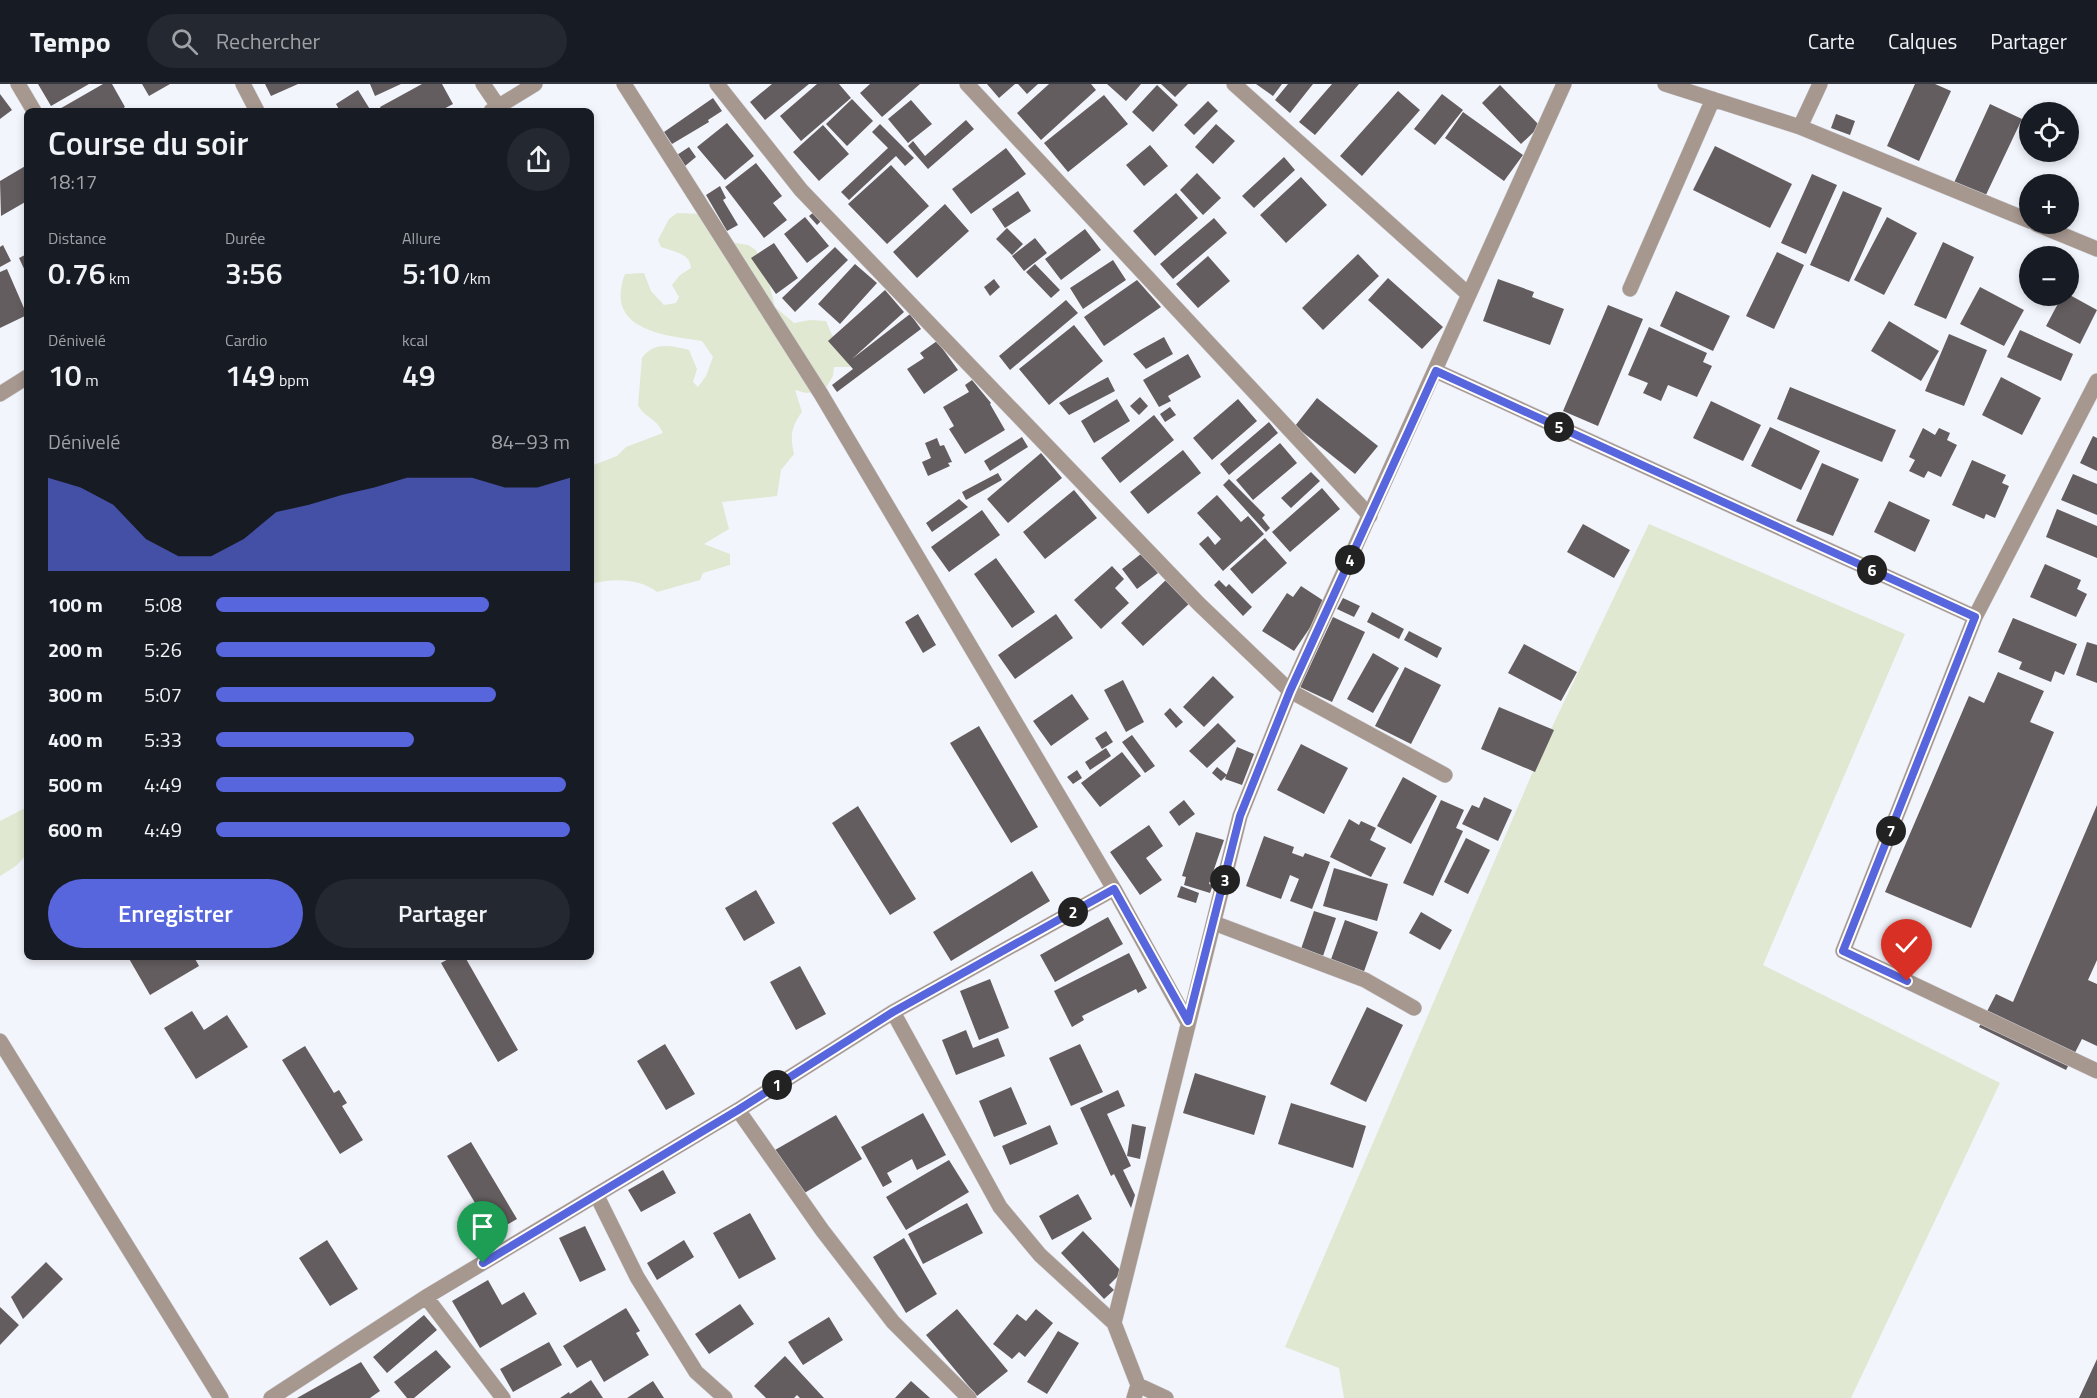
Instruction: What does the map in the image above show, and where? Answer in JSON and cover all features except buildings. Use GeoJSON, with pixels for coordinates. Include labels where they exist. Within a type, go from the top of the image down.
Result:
{"type":"FeatureCollection","features":[{"type":"Feature","properties":{"kind":"street"},"geometry":{"type":"LineString","coordinates":[[18,84],[32,108]]}},
{"type":"Feature","properties":{"kind":"street"},"geometry":{"type":"LineString","coordinates":[[243,84],[255,108]]}},
{"type":"Feature","properties":{"kind":"street"},"geometry":{"type":"LineString","coordinates":[[483,84],[494,108]]}},
{"type":"Feature","properties":{"kind":"street"},"geometry":{"type":"LineString","coordinates":[[496,108],[535,84]]}},
{"type":"Feature","properties":{"kind":"street"},"geometry":{"type":"LineString","coordinates":[[624,84],[821,394],[1114,889],[1188,1021]]}},
{"type":"Feature","properties":{"kind":"street"},"geometry":{"type":"LineString","coordinates":[[717,84],[801,190],[1191,596],[1290,691],[1445,775]]}},
{"type":"Feature","properties":{"kind":"street"},"geometry":{"type":"LineString","coordinates":[[967,84],[1370,516]]}},
{"type":"Feature","properties":{"kind":"street"},"geometry":{"type":"LineString","coordinates":[[1234,84],[1468,294]]}},
{"type":"Feature","properties":{"kind":"street"},"geometry":{"type":"LineString","coordinates":[[1114,1323],[1240,816],[1290,691],[1564,84]]}},
{"type":"Feature","properties":{"kind":"street"},"geometry":{"type":"LineString","coordinates":[[1665,84],[1800,127],[2019,217]]}},
{"type":"Feature","properties":{"kind":"street"},"geometry":{"type":"LineString","coordinates":[[1800,127],[1820,84]]}},
{"type":"Feature","properties":{"kind":"street"},"geometry":{"type":"LineString","coordinates":[[1630,289],[1713,99]]}},
{"type":"Feature","properties":{"kind":"street"},"geometry":{"type":"LineString","coordinates":[[2060,234],[2097,249]]}},
{"type":"Feature","properties":{"kind":"street"},"geometry":{"type":"LineString","coordinates":[[1436,371],[1975,617]]}},
{"type":"Feature","properties":{"kind":"street"},"geometry":{"type":"LineString","coordinates":[[0,394],[24,379]]}},
{"type":"Feature","properties":{"kind":"street"},"geometry":{"type":"LineString","coordinates":[[2097,381],[1975,617],[1843,951],[2097,1071]]}},
{"type":"Feature","properties":{"kind":"street"},"geometry":{"type":"LineString","coordinates":[[271,1398],[426,1297],[738,1110],[893,1012],[1114,889]]}},
{"type":"Feature","properties":{"kind":"street"},"geometry":{"type":"LineString","coordinates":[[1214,923],[1365,980],[1414,1008]]}},
{"type":"Feature","properties":{"kind":"street"},"geometry":{"type":"LineString","coordinates":[[893,1012],[1000,1207],[1040,1255],[1114,1323],[1136,1392],[1166,1398]]}},
{"type":"Feature","properties":{"kind":"street"},"geometry":{"type":"LineString","coordinates":[[0,1041],[221,1398]]}},
{"type":"Feature","properties":{"kind":"street"},"geometry":{"type":"LineString","coordinates":[[738,1110],[822,1230],[893,1322],[969,1398]]}},
{"type":"Feature","properties":{"kind":"street"},"geometry":{"type":"LineString","coordinates":[[597,1196],[637,1277],[696,1372],[725,1398]]}},
{"type":"Feature","properties":{"kind":"street"},"geometry":{"type":"LineString","coordinates":[[426,1297],[502,1398]]}},
{"type":"Feature","properties":{"kind":"green space"},"geometry":{"type":"Polygon","coordinates":[[[677,213],[703,214],[723,241],[748,245],[756,250],[766,271],[775,307],[794,323],[810,320],[826,321],[832,335],[853,352],[850,367],[834,367],[833,376],[824,391],[806,393],[795,390],[802,412],[792,432],[794,454],[781,470],[777,496],[722,502],[729,529],[704,544],[730,554],[730,565],[703,573],[700,580],[657,592],[634,582],[607,581],[594,583],[594,465],[617,456],[626,447],[663,433],[638,405],[642,358],[647,353],[664,346],[689,350],[697,369],[693,382],[698,387],[706,376],[713,357],[702,341],[671,336],[641,326],[630,318],[623,307],[621,293],[625,274],[644,273],[651,291],[664,305],[676,303],[679,297],[672,285],[680,275],[691,268],[688,259],[684,256],[661,247],[658,240],[669,219],[677,213]]]}},
{"type":"Feature","properties":{"kind":"green space"},"geometry":{"type":"Polygon","coordinates":[[[1649,524],[1905,634],[1763,965],[2000,1083],[1851,1398],[1344,1398],[1339,1368],[1285,1347],[1553,725],[1649,524]]]}},
{"type":"Feature","properties":{"kind":"green space"},"geometry":{"type":"Polygon","coordinates":[[[24,809],[24,857],[16,866],[0,876],[0,821],[24,809]]]}},
{"type":"Feature","properties":{"kind":"route"},"geometry":{"type":"LineString","coordinates":[[483,1263],[738,1110],[893,1012],[1114,889],[1188,1021],[1240,816],[1290,691],[1436,371],[1975,617],[1843,951],[1907,981]]}}]}
